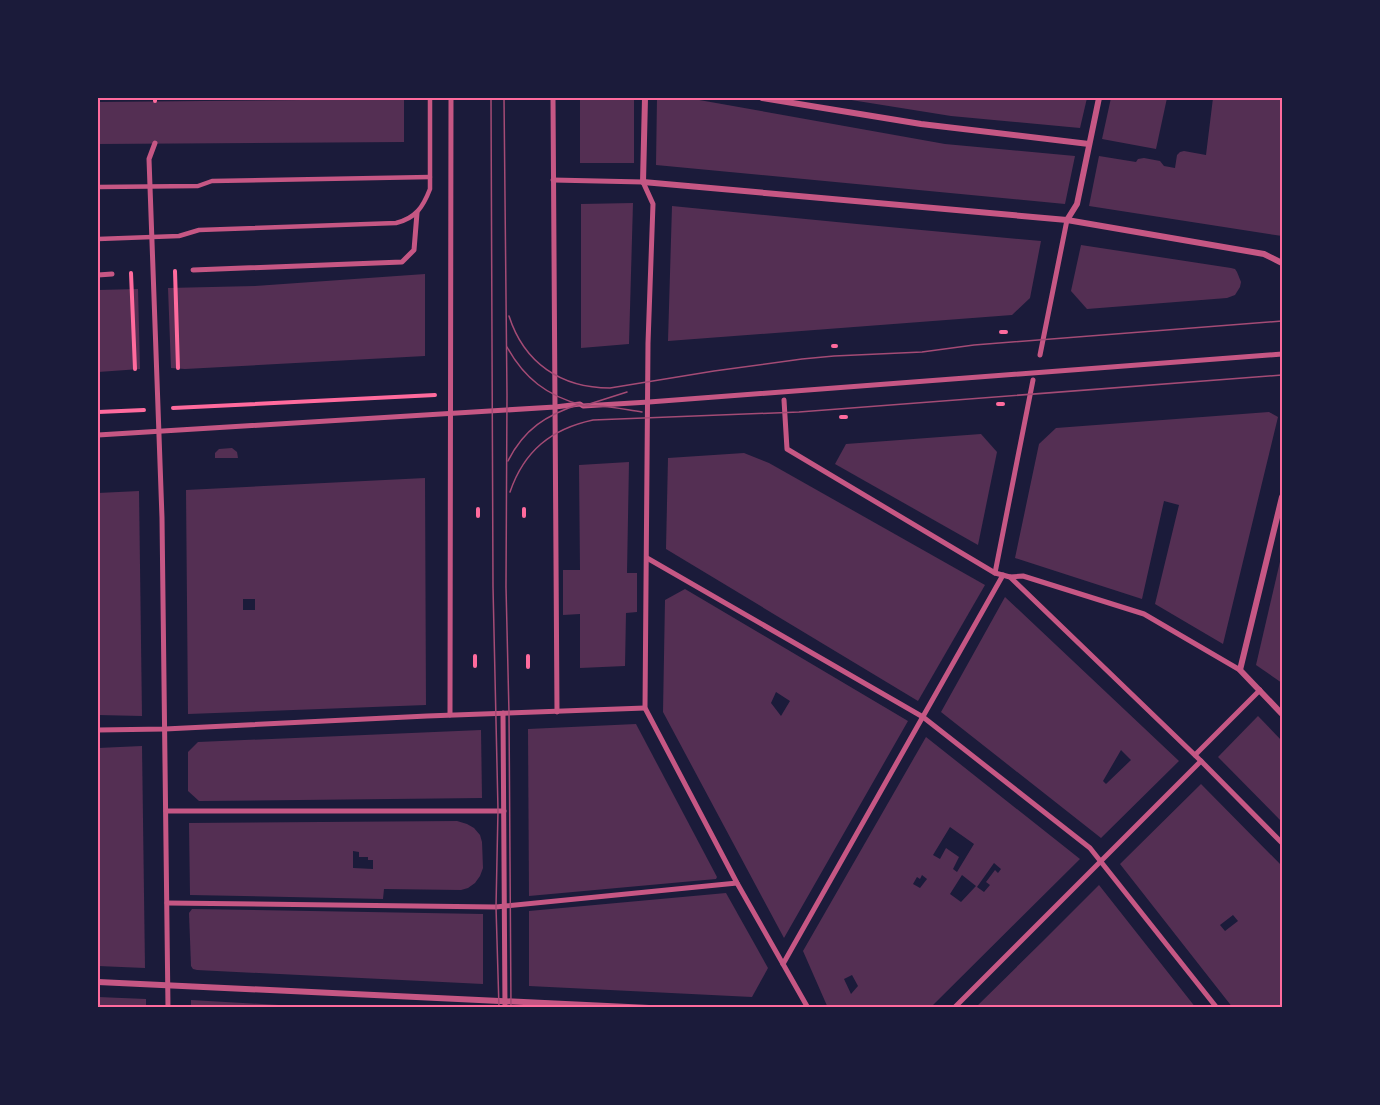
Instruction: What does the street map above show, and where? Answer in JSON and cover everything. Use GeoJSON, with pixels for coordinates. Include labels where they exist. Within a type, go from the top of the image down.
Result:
{"type":"FeatureCollection","features":[{"type":"Feature","properties":{"kind":"street"},"geometry":{"type":"LineString","coordinates":[[450,715],[452,98]]}},
{"type":"Feature","properties":{"kind":"street"},"geometry":{"type":"LineString","coordinates":[[553,98],[557,712]]}},
{"type":"Feature","properties":{"kind":"street"},"geometry":{"type":"LineString","coordinates":[[645,98],[643,182],[653,204],[648,343],[645,708],[737,883],[808,1008]]}},
{"type":"Feature","properties":{"kind":"street"},"geometry":{"type":"LineString","coordinates":[[762,98],[921,124],[1089,144]]}},
{"type":"Feature","properties":{"kind":"street"},"geometry":{"type":"LineString","coordinates":[[1040,355],[1067,220],[1077,204],[1099,98]]}},
{"type":"Feature","properties":{"kind":"street"},"geometry":{"type":"LineString","coordinates":[[155,143],[149,159],[160,431],[168,1008]]}},
{"type":"Feature","properties":{"kind":"street"},"geometry":{"type":"LineString","coordinates":[[553,180],[643,182],[1067,220],[1264,254],[1282,263]]}},
{"type":"Feature","properties":{"kind":"street"},"geometry":{"type":"LineString","coordinates":[[194,270],[402,262],[414,250],[417,213]]}},
{"type":"Feature","properties":{"kind":"street"},"geometry":{"type":"LineString","coordinates":[[98,274],[112,274]]}},
{"type":"Feature","properties":{"kind":"street"},"geometry":{"type":"LineString","coordinates":[[98,435],[580,404],[583,406],[649,402],[1282,354]]}},
{"type":"Feature","properties":{"kind":"street"},"geometry":{"type":"LineString","coordinates":[[995,573],[1033,380]]}},
{"type":"Feature","properties":{"kind":"street"},"geometry":{"type":"LineString","coordinates":[[784,400],[787,449],[995,573],[1023,576],[1144,615],[1240,670],[1282,714]]}},
{"type":"Feature","properties":{"kind":"street"},"geometry":{"type":"LineString","coordinates":[[1240,670],[1282,497]]}},
{"type":"Feature","properties":{"kind":"street"},"geometry":{"type":"LineString","coordinates":[[647,558],[923,717],[1090,848],[1217,1008]]}},
{"type":"Feature","properties":{"kind":"street"},"geometry":{"type":"LineString","coordinates":[[783,964],[923,717],[1007,576]]}},
{"type":"Feature","properties":{"kind":"street"},"geometry":{"type":"LineString","coordinates":[[1007,576],[1195,755],[1282,843]]}},
{"type":"Feature","properties":{"kind":"street"},"geometry":{"type":"LineString","coordinates":[[1195,755],[1260,690]]}},
{"type":"Feature","properties":{"kind":"street"},"geometry":{"type":"LineString","coordinates":[[98,730],[645,708]]}},
{"type":"Feature","properties":{"kind":"street"},"geometry":{"type":"LineString","coordinates":[[503,713],[505,1004]]}},
{"type":"Feature","properties":{"kind":"street"},"geometry":{"type":"LineString","coordinates":[[954,1008],[1201,761]]}},
{"type":"Feature","properties":{"kind":"street"},"geometry":{"type":"LineString","coordinates":[[166,811],[504,811]]}},
{"type":"Feature","properties":{"kind":"street"},"geometry":{"type":"LineString","coordinates":[[167,903],[504,906],[737,883]]}},
{"type":"Feature","properties":{"kind":"street"},"geometry":{"type":"LineString","coordinates":[[98,982],[505,1004],[650,1008]]}},
{"type":"Feature","properties":{"kind":"lane"},"geometry":{"type":"LineString","coordinates":[[98,239],[179,236],[199,230],[396,223],[407,220],[417,213],[430,189],[430,98]]}},
{"type":"Feature","properties":{"kind":"lane"},"geometry":{"type":"LineString","coordinates":[[98,187],[198,186],[212,181],[430,177]]}},
{"type":"Feature","properties":{"kind":"path"},"geometry":{"type":"LineString","coordinates":[[175,271],[178,368]]}},
{"type":"Feature","properties":{"kind":"path"},"geometry":{"type":"LineString","coordinates":[[131,273],[135,369]]}},
{"type":"Feature","properties":{"kind":"path"},"geometry":{"type":"LineString","coordinates":[[98,412],[451,395]]}},
{"type":"Feature","properties":{"kind":"path"},"geometry":{"type":"LineString","coordinates":[[478,509],[478,516]]}},
{"type":"Feature","properties":{"kind":"path"},"geometry":{"type":"LineString","coordinates":[[524,509],[524,516]]}},
{"type":"Feature","properties":{"kind":"path"},"geometry":{"type":"LineString","coordinates":[[475,656],[475,666]]}},
{"type":"Feature","properties":{"kind":"path"},"geometry":{"type":"LineString","coordinates":[[528,656],[528,667]]}},
{"type":"Feature","properties":{"kind":"building"},"geometry":{"type":"Polygon","coordinates":[[[580,98],[634,98],[634,163],[580,163],[580,98]]]}},
{"type":"Feature","properties":{"kind":"building"},"geometry":{"type":"Polygon","coordinates":[[[657,98],[688,98],[945,144],[1075,156],[1065,204],[656,165],[657,98]]]}},
{"type":"Feature","properties":{"kind":"building"},"geometry":{"type":"Polygon","coordinates":[[[846,98],[1087,98],[1080,128],[951,116],[846,98]]]}},
{"type":"Feature","properties":{"kind":"building"},"geometry":{"type":"Polygon","coordinates":[[[1111,98],[1167,98],[1156,149],[1102,139],[1111,98]]]}},
{"type":"Feature","properties":{"kind":"building"},"geometry":{"type":"Polygon","coordinates":[[[1213,98],[1282,98],[1282,236],[1089,206],[1099,156],[1136,162],[1144,158],[1160,161],[1164,166],[1175,168],[1177,155],[1180,152],[1206,155],[1213,98]]]}},
{"type":"Feature","properties":{"kind":"building"},"geometry":{"type":"Polygon","coordinates":[[[404,99],[404,142],[98,144],[98,102],[404,99]]]}},
{"type":"Feature","properties":{"kind":"building"},"geometry":{"type":"Polygon","coordinates":[[[633,203],[629,344],[581,348],[581,204],[633,203]]]}},
{"type":"Feature","properties":{"kind":"building"},"geometry":{"type":"Polygon","coordinates":[[[672,206],[1041,241],[1030,298],[1012,315],[668,341],[672,206]]]}},
{"type":"Feature","properties":{"kind":"building"},"geometry":{"type":"Polygon","coordinates":[[[1081,245],[1235,269],[1241,282],[1240,287],[1235,295],[1227,298],[1087,309],[1071,291],[1081,245]]]}},
{"type":"Feature","properties":{"kind":"building"},"geometry":{"type":"Polygon","coordinates":[[[425,274],[425,356],[171,368],[168,288],[255,286],[425,274]]]}},
{"type":"Feature","properties":{"kind":"building"},"geometry":{"type":"Polygon","coordinates":[[[138,289],[140,369],[98,372],[98,290],[138,289]]]}},
{"type":"Feature","properties":{"kind":"building"},"geometry":{"type":"Polygon","coordinates":[[[1269,412],[1278,417],[1223,644],[1155,604],[1179,505],[1164,501],[1142,599],[1015,558],[1039,444],[1056,428],[1269,412]]]}},
{"type":"Feature","properties":{"kind":"building"},"geometry":{"type":"Polygon","coordinates":[[[981,434],[997,452],[978,545],[835,464],[846,444],[981,434]]]}},
{"type":"Feature","properties":{"kind":"building"},"geometry":{"type":"Polygon","coordinates":[[[232,448],[237,452],[238,458],[215,458],[215,453],[219,449],[232,448]]]}},
{"type":"Feature","properties":{"kind":"building"},"geometry":{"type":"Polygon","coordinates":[[[744,453],[769,463],[985,585],[918,701],[666,549],[668,458],[744,453]]]}},
{"type":"Feature","properties":{"kind":"building"},"geometry":{"type":"Polygon","coordinates":[[[629,462],[627,573],[637,573],[637,612],[626,613],[625,666],[580,668],[580,614],[563,615],[563,570],[580,570],[579,465],[629,462]]]}},
{"type":"Feature","properties":{"kind":"building"},"geometry":{"type":"Polygon","coordinates":[[[425,478],[426,705],[188,714],[186,490],[425,478]],[[243,599],[243,610],[255,610],[255,599],[243,599]]]}},
{"type":"Feature","properties":{"kind":"building"},"geometry":{"type":"Polygon","coordinates":[[[139,491],[142,716],[98,715],[98,493],[139,491]]]}},
{"type":"Feature","properties":{"kind":"building"},"geometry":{"type":"Polygon","coordinates":[[[1282,553],[1282,683],[1256,665],[1282,553]]]}},
{"type":"Feature","properties":{"kind":"building"},"geometry":{"type":"Polygon","coordinates":[[[685,589],[908,721],[784,938],[663,712],[665,600],[685,589]],[[776,692],[771,703],[781,716],[790,701],[776,692]]]}},
{"type":"Feature","properties":{"kind":"building"},"geometry":{"type":"Polygon","coordinates":[[[1005,597],[1179,761],[1101,838],[941,712],[1005,597]],[[1121,750],[1103,781],[1106,784],[1131,760],[1121,750]]]}},
{"type":"Feature","properties":{"kind":"building"},"geometry":{"type":"Polygon","coordinates":[[[1258,716],[1282,741],[1282,822],[1218,757],[1258,716]]]}},
{"type":"Feature","properties":{"kind":"building"},"geometry":{"type":"Polygon","coordinates":[[[636,724],[717,877],[716,879],[529,896],[528,729],[636,724]]]}},
{"type":"Feature","properties":{"kind":"building"},"geometry":{"type":"Polygon","coordinates":[[[481,730],[482,798],[199,801],[188,791],[188,752],[198,742],[481,730]]]}},
{"type":"Feature","properties":{"kind":"building"},"geometry":{"type":"Polygon","coordinates":[[[926,737],[1080,859],[930,1008],[828,1008],[803,951],[926,737]],[[950,827],[933,855],[940,859],[946,848],[959,857],[953,869],[957,872],[974,844],[950,827]],[[994,863],[977,887],[984,892],[990,885],[986,882],[995,870],[998,873],[1001,869],[994,863]],[[922,875],[920,879],[917,877],[913,884],[920,888],[927,879],[922,875]],[[962,875],[950,894],[961,902],[976,886],[962,875]],[[852,975],[844,979],[851,994],[858,986],[852,975]]]}},
{"type":"Feature","properties":{"kind":"building"},"geometry":{"type":"Polygon","coordinates":[[[142,746],[145,968],[98,966],[98,748],[142,746]]]}},
{"type":"Feature","properties":{"kind":"building"},"geometry":{"type":"Polygon","coordinates":[[[1201,784],[1282,866],[1282,1005],[1278,1008],[1233,1008],[1120,864],[1201,784]],[[1233,915],[1220,925],[1225,931],[1238,921],[1233,915]]]}},
{"type":"Feature","properties":{"kind":"building"},"geometry":{"type":"Polygon","coordinates":[[[457,821],[474,828],[480,835],[483,868],[475,883],[468,888],[461,890],[384,889],[383,899],[190,895],[189,823],[457,821]],[[353,851],[353,868],[373,869],[373,860],[368,860],[368,857],[359,857],[359,852],[353,851]]]}},
{"type":"Feature","properties":{"kind":"building"},"geometry":{"type":"Polygon","coordinates":[[[1099,885],[1196,1008],[975,1008],[1042,942],[1099,885]]]}},
{"type":"Feature","properties":{"kind":"building"},"geometry":{"type":"Polygon","coordinates":[[[726,893],[768,968],[752,997],[529,986],[529,911],[726,893]]]}},
{"type":"Feature","properties":{"kind":"building"},"geometry":{"type":"Polygon","coordinates":[[[192,909],[483,914],[483,984],[193,969],[189,913],[192,909]]]}},
{"type":"Feature","properties":{"kind":"building"},"geometry":{"type":"Polygon","coordinates":[[[98,997],[146,999],[146,1008],[98,1008],[98,997]]]}},
{"type":"Feature","properties":{"kind":"building"},"geometry":{"type":"Polygon","coordinates":[[[191,1000],[296,1006],[296,1008],[191,1008],[191,1000]]]}},
{"type":"Feature","properties":{"kind":"tram line"},"geometry":{"type":"LineString","coordinates":[[491,98],[493,587],[498,810],[496,907],[499,1008]]}},
{"type":"Feature","properties":{"kind":"tram line"},"geometry":{"type":"LineString","coordinates":[[504,98],[511,1008]]}},
{"type":"Feature","properties":{"kind":"tram line"},"geometry":{"type":"LineString","coordinates":[[509,316],[524,347],[547,370],[560,378],[576,383],[610,388],[802,359],[922,352],[974,345],[1282,321]]}},
{"type":"Feature","properties":{"kind":"tram line"},"geometry":{"type":"LineString","coordinates":[[507,347],[529,377],[558,397],[584,406],[605,406],[642,412]]}},
{"type":"Feature","properties":{"kind":"tram line"},"geometry":{"type":"LineString","coordinates":[[510,492],[523,465],[541,444],[564,429],[593,420],[799,412],[1282,375]]}},
{"type":"Feature","properties":{"kind":"tram line"},"geometry":{"type":"LineString","coordinates":[[508,461],[521,440],[546,418],[580,404],[583,406],[627,392]]}}]}
